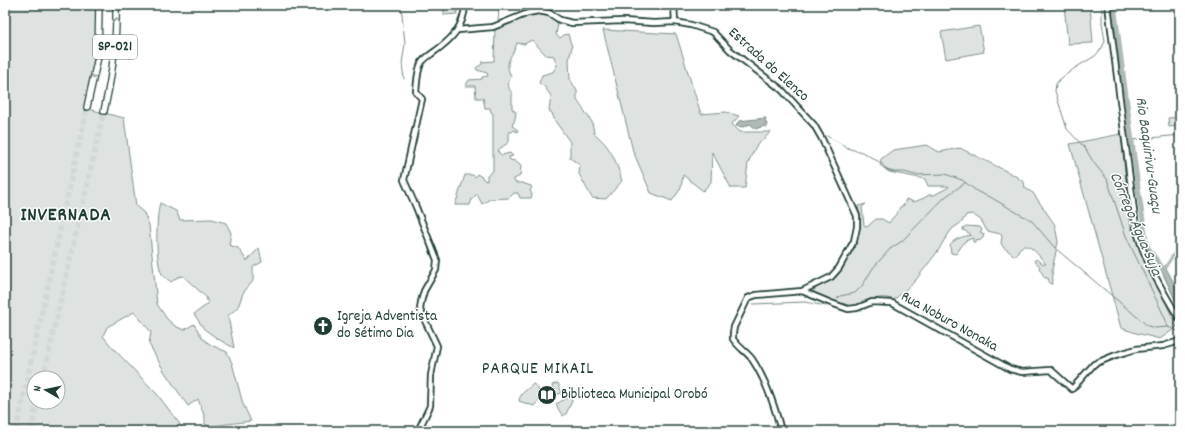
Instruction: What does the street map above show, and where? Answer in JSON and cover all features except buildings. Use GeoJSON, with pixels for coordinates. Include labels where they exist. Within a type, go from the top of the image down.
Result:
{"type":"FeatureCollection","features":[{"type":"Feature","properties":{"kind":"highway","name":"SP-021"},"geometry":{"type":"LineString","coordinates":[[88,107],[95,73],[98,45],[99,5]]}},
{"type":"Feature","properties":{"kind":"highway","name":"SP-021"},"geometry":{"type":"LineString","coordinates":[[104,111],[115,46],[116,5]]}},
{"type":"Feature","properties":{"kind":"street"},"geometry":{"type":"LineString","coordinates":[[418,431],[430,406],[431,375],[437,346],[421,312],[420,302],[424,291],[434,276],[437,260],[404,178],[422,100],[416,92],[422,62],[443,45],[458,30],[461,24],[465,5]]}},
{"type":"Feature","properties":{"kind":"street"},"geometry":{"type":"LineString","coordinates":[[674,5],[675,22]]}},
{"type":"Feature","properties":{"kind":"street"},"geometry":{"type":"LineString","coordinates":[[1108,5],[1136,227],[1142,248],[1180,320]]}},
{"type":"Feature","properties":{"kind":"street","name":"Estrada do Elenco"},"geometry":{"type":"LineString","coordinates":[[458,30],[493,27],[528,13],[538,11],[549,13],[560,20],[572,23],[623,21],[654,23],[675,22],[708,30],[716,34],[730,50],[782,90],[814,125],[822,139],[857,216],[857,227],[854,241],[835,273],[831,277],[802,291],[756,295],[748,298],[732,332],[733,339],[752,359],[762,378],[769,393],[781,431]]}},
{"type":"Feature","properties":{"kind":"street","name":"Rua Noburo Nonaka"},"geometry":{"type":"LineString","coordinates":[[802,291],[831,303],[848,308],[857,308],[872,302],[892,303],[1014,371],[1050,370],[1072,389],[1094,364],[1098,362],[1116,355],[1163,346],[1180,341]]}},
{"type":"Feature","properties":{"kind":"shaded area"},"geometry":{"type":"Polygon","coordinates":[[[5,5],[96,5],[96,42],[92,72],[84,108],[124,118],[136,206],[144,213],[149,225],[157,304],[167,319],[175,326],[184,330],[194,324],[203,339],[211,345],[227,352],[232,363],[243,404],[251,421],[212,426],[205,425],[205,418],[198,399],[188,406],[164,371],[149,344],[151,332],[134,312],[107,327],[103,336],[157,394],[185,431],[5,431],[5,5]]]}},
{"type":"Feature","properties":{"kind":"shaded area"},"geometry":{"type":"Polygon","coordinates":[[[1064,5],[1090,5],[1093,43],[1068,44],[1064,5]]]}},
{"type":"Feature","properties":{"kind":"shaded area"},"geometry":{"type":"Polygon","coordinates":[[[444,7],[457,7],[457,14],[444,15],[444,7]]]}},
{"type":"Feature","properties":{"kind":"shaded area"},"geometry":{"type":"Polygon","coordinates":[[[534,14],[542,14],[556,21],[558,24],[556,35],[560,38],[568,34],[572,47],[569,60],[570,79],[577,91],[577,100],[592,122],[594,133],[605,143],[612,154],[622,181],[606,199],[592,198],[579,174],[580,165],[570,158],[570,142],[555,121],[552,113],[549,111],[551,96],[544,86],[539,83],[542,75],[553,72],[557,65],[554,56],[546,55],[532,40],[524,44],[517,43],[508,62],[511,76],[508,85],[512,93],[512,109],[516,112],[512,126],[518,130],[517,132],[514,130],[509,132],[509,142],[498,150],[502,155],[510,153],[513,156],[509,157],[510,160],[515,161],[521,166],[520,176],[514,179],[514,181],[516,183],[531,186],[531,198],[520,198],[518,193],[514,193],[509,198],[490,199],[482,204],[477,194],[472,199],[470,205],[455,205],[465,175],[473,175],[475,177],[477,174],[487,181],[487,175],[493,171],[493,114],[490,108],[485,108],[483,98],[476,98],[475,86],[465,86],[469,80],[482,79],[482,77],[488,76],[487,73],[477,70],[476,68],[482,64],[482,62],[494,61],[495,29],[534,14]]]}},
{"type":"Feature","properties":{"kind":"shaded area"},"geometry":{"type":"Polygon","coordinates":[[[979,26],[984,52],[946,59],[941,32],[979,26]]]}},
{"type":"Feature","properties":{"kind":"shaded area"},"geometry":{"type":"Polygon","coordinates":[[[603,30],[676,34],[701,114],[726,112],[739,116],[732,124],[740,132],[771,132],[756,146],[748,163],[745,188],[731,188],[712,152],[711,182],[703,191],[683,175],[681,188],[672,201],[651,193],[633,151],[603,30]]]}},
{"type":"Feature","properties":{"kind":"shaded area"},"geometry":{"type":"Polygon","coordinates":[[[1180,117],[1180,126],[1169,127],[1168,118],[1180,117]]]}},
{"type":"Feature","properties":{"kind":"shaded area"},"geometry":{"type":"Polygon","coordinates":[[[766,118],[766,127],[763,126],[756,129],[750,124],[743,127],[736,126],[739,121],[766,118]]]}},
{"type":"Feature","properties":{"kind":"shaded area"},"geometry":{"type":"Polygon","coordinates":[[[1121,134],[1131,228],[1177,327],[1160,339],[1121,328],[1070,144],[1121,134]]]}},
{"type":"Feature","properties":{"kind":"shaded area"},"geometry":{"type":"Polygon","coordinates":[[[927,145],[939,152],[960,148],[1014,175],[1024,182],[1025,188],[1033,193],[1055,225],[1058,242],[1052,270],[1052,284],[1050,284],[1048,278],[1045,278],[1039,268],[1040,266],[1034,261],[1036,259],[1043,264],[1046,264],[1031,248],[1024,246],[1020,248],[1015,256],[1003,247],[1001,243],[1001,234],[987,231],[981,220],[972,214],[966,215],[962,222],[952,229],[938,251],[915,281],[894,300],[888,298],[877,298],[857,305],[848,306],[832,301],[813,292],[836,277],[850,255],[856,242],[859,229],[860,222],[858,206],[866,204],[862,207],[864,225],[867,227],[876,219],[882,219],[889,223],[900,207],[904,205],[906,199],[914,202],[929,195],[934,195],[949,187],[928,186],[925,179],[889,172],[880,165],[881,159],[893,150],[927,145]]]}},
{"type":"Feature","properties":{"kind":"shaded area"},"geometry":{"type":"Polygon","coordinates":[[[160,203],[176,211],[180,220],[212,219],[226,223],[231,233],[229,245],[238,248],[247,261],[259,248],[262,262],[253,267],[253,281],[243,293],[238,307],[228,316],[234,348],[204,329],[194,314],[208,304],[206,297],[183,276],[178,277],[171,282],[162,274],[157,250],[160,203]]]}},
{"type":"Feature","properties":{"kind":"shaded area"},"geometry":{"type":"Polygon","coordinates":[[[966,226],[980,227],[982,230],[980,232],[984,234],[983,238],[979,241],[977,239],[975,242],[973,242],[973,238],[965,241],[956,254],[951,253],[950,245],[954,241],[971,235],[963,230],[966,226]]]}},
{"type":"Feature","properties":{"kind":"shaded area"},"geometry":{"type":"Polygon","coordinates":[[[1163,266],[1166,268],[1180,295],[1180,310],[1161,270],[1163,266]]]}},
{"type":"Feature","properties":{"kind":"shaded area"},"geometry":{"type":"Polygon","coordinates":[[[558,383],[562,393],[555,395],[552,385],[558,383]]]}},
{"type":"Feature","properties":{"kind":"shaded area"},"geometry":{"type":"Polygon","coordinates":[[[533,384],[539,390],[540,399],[534,406],[519,401],[523,393],[533,384]]]}},
{"type":"Feature","properties":{"kind":"shaded area"},"geometry":{"type":"Polygon","coordinates":[[[569,397],[572,401],[566,414],[563,416],[556,404],[569,397]]]}},
{"type":"Feature","properties":{"kind":"waterway"},"geometry":{"type":"LineString","coordinates":[[401,5],[405,43],[402,64],[404,79]]}},
{"type":"Feature","properties":{"kind":"waterway"},"geometry":{"type":"LineString","coordinates":[[498,22],[499,5]]}},
{"type":"Feature","properties":{"kind":"waterway"},"geometry":{"type":"LineString","coordinates":[[625,5],[668,7]]}},
{"type":"Feature","properties":{"kind":"waterway","name":"Córrego Água Suja"},"geometry":{"type":"LineString","coordinates":[[1102,5],[1102,23],[1105,41],[1102,48],[1095,56],[1059,80],[1056,84],[1055,91],[1067,129],[1085,148],[1094,163],[1107,179],[1126,236],[1168,327],[1180,332]]}},
{"type":"Feature","properties":{"kind":"waterway","name":"Rio Baquirivu-Guaçu"},"geometry":{"type":"LineString","coordinates":[[1114,5],[1146,240],[1148,248],[1165,272]]}},
{"type":"Feature","properties":{"kind":"waterway"},"geometry":{"type":"LineString","coordinates":[[1132,140],[1180,135]]}},
{"type":"Feature","properties":{"kind":"waterway"},"geometry":{"type":"LineString","coordinates":[[827,136],[850,149],[862,152],[881,163],[887,170],[915,175],[945,174],[962,180],[978,192],[992,198],[1032,221],[1055,248],[1148,326],[1155,328],[1168,327]]}},
{"type":"Feature","properties":{"kind":"waterway"},"geometry":{"type":"LineString","coordinates":[[837,299],[840,296],[855,293],[862,286],[873,268],[890,249],[902,241],[945,197],[965,183]]}},
{"type":"Feature","properties":{"kind":"waterway"},"geometry":{"type":"LineString","coordinates":[[1164,269],[1176,251],[1180,249]]}},
{"type":"Feature","properties":{"kind":"waterway"},"geometry":{"type":"LineString","coordinates":[[753,304],[805,302],[826,306]]}},
{"type":"Feature","properties":{"kind":"tunnel"},"geometry":{"type":"LineString","coordinates":[[16,431],[87,107]]}},
{"type":"Feature","properties":{"kind":"tunnel"},"geometry":{"type":"LineString","coordinates":[[45,370],[104,111]]}},
{"type":"Feature","properties":{"kind":"tunnel"},"geometry":{"type":"LineString","coordinates":[[31,431],[35,410]]}},
{"type":"Feature","properties":{"kind":"place","name":"Igreja Adventista do Sétimo Dia"},"geometry":{"type":"Point","coordinates":[323,326]}},
{"type":"Feature","properties":{"kind":"place","name":"Biblioteca Municipal Orobó"},"geometry":{"type":"Point","coordinates":[547,395]}},
{"type":"Feature","properties":{"kind":"district","name":"INVERNADA"},"geometry":{"type":"Point","coordinates":[66,216]}},
{"type":"Feature","properties":{"kind":"district","name":"PARQUE MIKAIL"},"geometry":{"type":"Point","coordinates":[538,370]}}]}
